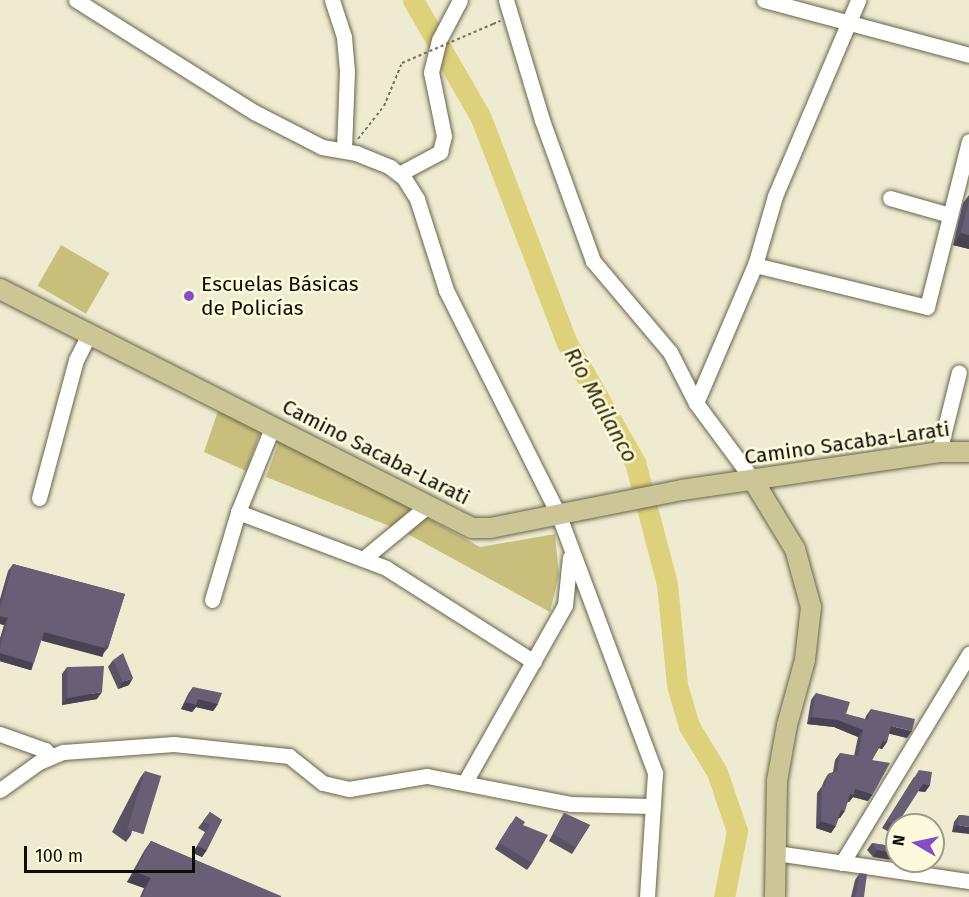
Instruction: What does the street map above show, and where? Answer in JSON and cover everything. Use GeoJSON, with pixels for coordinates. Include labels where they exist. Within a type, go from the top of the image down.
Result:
{"type":"FeatureCollection","features":[{"type":"Feature","properties":{"kind":"main road","name":"Camino Sacaba-Larati"},"geometry":{"type":"LineString","coordinates":[[0,290],[273,426],[426,507],[472,528],[490,528],[559,516],[682,490],[939,452],[969,452]]}},
{"type":"Feature","properties":{"kind":"main road"},"geometry":{"type":"LineString","coordinates":[[753,480],[795,549],[811,607],[806,660],[787,724],[777,781],[776,895]]}},
{"type":"Feature","properties":{"kind":"street"},"geometry":{"type":"LineString","coordinates":[[76,0],[254,112],[322,147],[344,150],[399,174],[417,199],[446,290],[559,516],[655,773],[647,897]]}},
{"type":"Feature","properties":{"kind":"street"},"geometry":{"type":"LineString","coordinates":[[332,0],[344,37],[344,150]]}},
{"type":"Feature","properties":{"kind":"street"},"geometry":{"type":"LineString","coordinates":[[399,174],[440,152],[444,136],[431,72],[439,40],[460,0]]}},
{"type":"Feature","properties":{"kind":"street"},"geometry":{"type":"LineString","coordinates":[[506,0],[542,120],[593,261],[670,352],[696,403],[753,480]]}},
{"type":"Feature","properties":{"kind":"street"},"geometry":{"type":"LineString","coordinates":[[764,0],[969,55]]}},
{"type":"Feature","properties":{"kind":"street"},"geometry":{"type":"LineString","coordinates":[[696,403],[755,265],[775,196],[858,0]]}},
{"type":"Feature","properties":{"kind":"street"},"geometry":{"type":"LineString","coordinates":[[755,265],[927,308],[969,141]]}},
{"type":"Feature","properties":{"kind":"street"},"geometry":{"type":"LineString","coordinates":[[890,198],[950,215]]}},
{"type":"Feature","properties":{"kind":"street"},"geometry":{"type":"LineString","coordinates":[[39,498],[76,360],[90,334]]}},
{"type":"Feature","properties":{"kind":"street"},"geometry":{"type":"LineString","coordinates":[[939,452],[959,372]]}},
{"type":"Feature","properties":{"kind":"street"},"geometry":{"type":"LineString","coordinates":[[212,600],[238,512],[273,426]]}},
{"type":"Feature","properties":{"kind":"street"},"geometry":{"type":"LineString","coordinates":[[363,559],[426,507]]}},
{"type":"Feature","properties":{"kind":"street"},"geometry":{"type":"LineString","coordinates":[[238,512],[386,568],[534,662]]}},
{"type":"Feature","properties":{"kind":"street"},"geometry":{"type":"LineString","coordinates":[[465,782],[565,605],[570,550]]}},
{"type":"Feature","properties":{"kind":"street"},"geometry":{"type":"LineString","coordinates":[[842,863],[969,654]]}},
{"type":"Feature","properties":{"kind":"street"},"geometry":{"type":"LineString","coordinates":[[0,734],[45,750],[51,756]]}},
{"type":"Feature","properties":{"kind":"street"},"geometry":{"type":"LineString","coordinates":[[0,790],[51,756],[174,744],[289,756],[323,783],[349,789],[427,776],[571,804],[652,807]]}},
{"type":"Feature","properties":{"kind":"street"},"geometry":{"type":"LineString","coordinates":[[776,853],[969,881]]}},
{"type":"Feature","properties":{"kind":"path"},"geometry":{"type":"LineString","coordinates":[[344,150],[364,134],[384,106],[402,63],[493,24]]}},
{"type":"Feature","properties":{"kind":"shaded area"},"geometry":{"type":"Polygon","coordinates":[[[61,245],[109,273],[86,314],[38,286],[61,245]]]}},
{"type":"Feature","properties":{"kind":"shaded area"},"geometry":{"type":"Polygon","coordinates":[[[218,411],[261,431],[246,471],[204,452],[218,411]]]}},
{"type":"Feature","properties":{"kind":"shaded area"},"geometry":{"type":"Polygon","coordinates":[[[280,439],[411,509],[392,527],[266,477],[280,439]]]}},
{"type":"Feature","properties":{"kind":"shaded area"},"geometry":{"type":"Polygon","coordinates":[[[424,516],[480,547],[555,534],[559,575],[550,612],[406,533],[424,516]]]}},
{"type":"Feature","properties":{"kind":"building"},"geometry":{"type":"Polygon","coordinates":[[[969,201],[969,235],[961,233],[969,201]]]}},
{"type":"Feature","properties":{"kind":"building"},"geometry":{"type":"Polygon","coordinates":[[[13,564],[125,594],[108,648],[105,641],[105,648],[44,632],[34,663],[0,653],[8,618],[0,616],[0,609],[13,564]]]}},
{"type":"Feature","properties":{"kind":"building"},"geometry":{"type":"Polygon","coordinates":[[[123,653],[133,678],[123,682],[113,660],[123,653]]]}},
{"type":"Feature","properties":{"kind":"building"},"geometry":{"type":"Polygon","coordinates":[[[104,666],[102,692],[67,698],[67,667],[104,666]]]}},
{"type":"Feature","properties":{"kind":"building"},"geometry":{"type":"Polygon","coordinates":[[[193,687],[222,693],[218,704],[198,699],[196,705],[186,702],[193,687]]]}},
{"type":"Feature","properties":{"kind":"building"},"geometry":{"type":"Polygon","coordinates":[[[816,693],[850,702],[846,714],[868,720],[871,709],[915,719],[912,731],[891,726],[887,742],[883,741],[872,760],[890,763],[873,794],[855,789],[854,795],[850,794],[845,811],[841,810],[836,826],[821,821],[822,786],[825,787],[828,774],[837,771],[840,753],[858,756],[863,730],[838,720],[812,717],[816,693]]]}},
{"type":"Feature","properties":{"kind":"building"},"geometry":{"type":"Polygon","coordinates":[[[919,770],[932,772],[930,785],[923,784],[904,813],[892,813],[919,770]]]}},
{"type":"Feature","properties":{"kind":"building"},"geometry":{"type":"Polygon","coordinates":[[[145,771],[161,776],[143,834],[127,829],[145,771]]]}},
{"type":"Feature","properties":{"kind":"building"},"geometry":{"type":"Polygon","coordinates":[[[210,812],[222,820],[207,850],[197,846],[210,825],[203,821],[210,812]]]}},
{"type":"Feature","properties":{"kind":"building"},"geometry":{"type":"Polygon","coordinates":[[[564,813],[590,825],[576,847],[553,834],[564,813]]]}},
{"type":"Feature","properties":{"kind":"building"},"geometry":{"type":"Polygon","coordinates":[[[959,815],[969,816],[969,827],[957,825],[959,815]]]}},
{"type":"Feature","properties":{"kind":"building"},"geometry":{"type":"Polygon","coordinates":[[[516,816],[525,822],[523,825],[548,835],[532,863],[499,842],[516,816]]]}},
{"type":"Feature","properties":{"kind":"building"},"geometry":{"type":"Polygon","coordinates":[[[151,841],[281,897],[142,897],[151,878],[135,872],[151,841]]]}},
{"type":"Feature","properties":{"kind":"building"},"geometry":{"type":"Polygon","coordinates":[[[872,843],[885,845],[885,851],[877,850],[872,843]]]}},
{"type":"Feature","properties":{"kind":"building"},"geometry":{"type":"Polygon","coordinates":[[[860,873],[867,874],[864,897],[855,897],[860,873]]]}},
{"type":"Feature","properties":{"kind":"waterway","name":"Río Mailanco"},"geometry":{"type":"LineString","coordinates":[[413,0],[481,118],[567,343],[635,462],[667,584],[677,685],[689,726],[717,772],[737,831],[724,897]]}},
{"type":"Feature","properties":{"kind":"place","name":"Escuelas Básicas de Policías"},"geometry":{"type":"Point","coordinates":[189,296]}}]}
